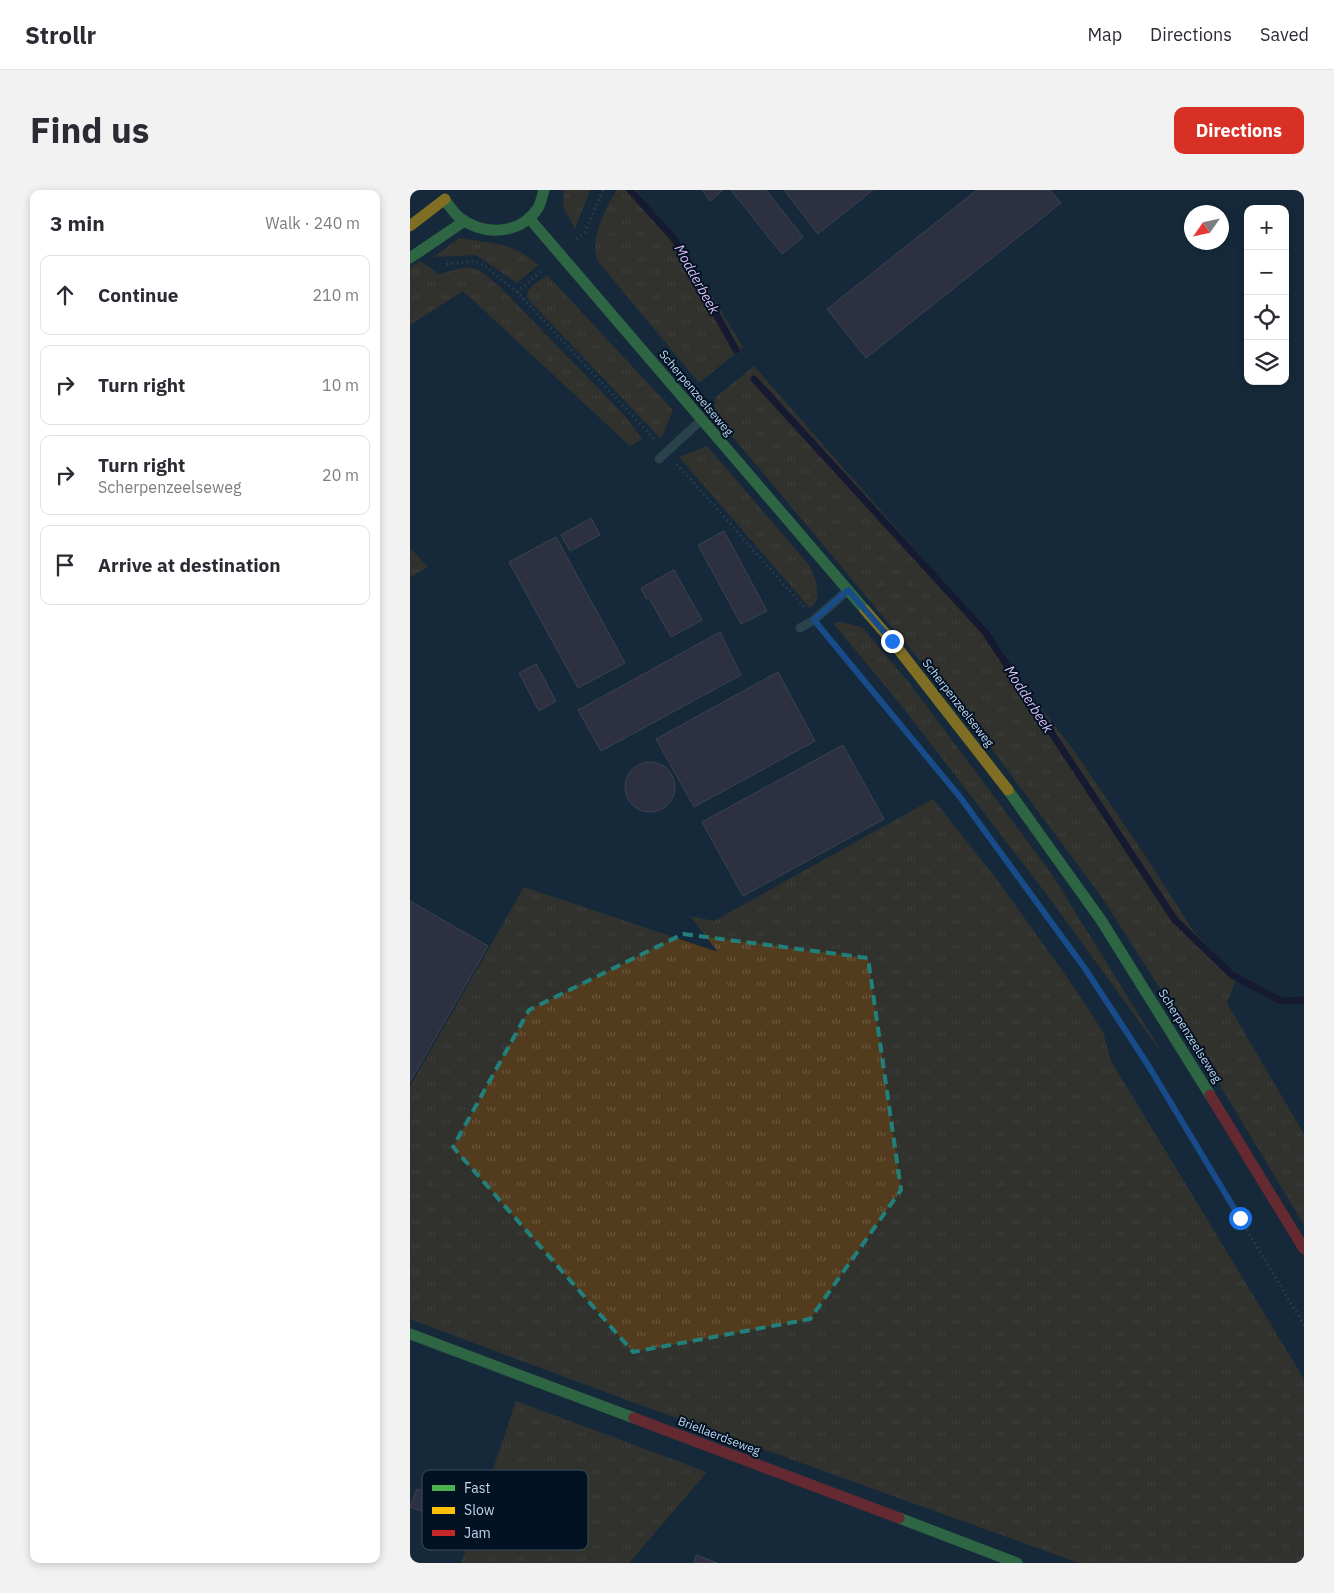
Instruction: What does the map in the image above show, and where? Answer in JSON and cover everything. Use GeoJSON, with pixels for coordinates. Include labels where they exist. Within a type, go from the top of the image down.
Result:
{"type":"FeatureCollection","features":[{"type":"Feature","properties":{"kind":"main road"},"geometry":{"type":"LineString","coordinates":[[410,226],[444,194],[452,212],[463,222],[483,231],[501,232],[519,226],[529,218],[536,210],[544,190]]}},
{"type":"Feature","properties":{"kind":"main road","name":"Scherpenzeelseweg"},"geometry":{"type":"LineString","coordinates":[[529,218],[892,641],[1007,788],[1101,920],[1179,1043],[1304,1249]]}},
{"type":"Feature","properties":{"kind":"main road"},"geometry":{"type":"LineString","coordinates":[[410,258],[463,222]]}},
{"type":"Feature","properties":{"kind":"main road","name":"Briellaerdseweg"},"geometry":{"type":"LineString","coordinates":[[410,1334],[1018,1563]]}},
{"type":"Feature","properties":{"kind":"lane"},"geometry":{"type":"LineString","coordinates":[[659,459],[701,420]]}},
{"type":"Feature","properties":{"kind":"lane"},"geometry":{"type":"LineString","coordinates":[[800,628],[814,620],[848,590]]}},
{"type":"Feature","properties":{"kind":"path"},"geometry":{"type":"LineString","coordinates":[[444,265],[474,261],[484,265],[517,292],[667,453],[814,620],[960,797],[1086,970],[1148,1065],[1304,1325]]}},
{"type":"Feature","properties":{"kind":"highlighted area"},"geometry":{"type":"Polygon","coordinates":[[[683,934],[868,958],[901,1190],[810,1319],[633,1352],[453,1147],[529,1010],[683,934]]]}},
{"type":"Feature","properties":{"kind":"green space"},"geometry":{"type":"Polygon","coordinates":[[[564,190],[590,190],[575,229],[563,206],[564,190]]]}},
{"type":"Feature","properties":{"kind":"green space"},"geometry":{"type":"Polygon","coordinates":[[[617,190],[636,190],[686,254],[743,347],[699,383],[597,260],[595,243],[597,234],[608,206],[617,190]]]}},
{"type":"Feature","properties":{"kind":"green space"},"geometry":{"type":"Polygon","coordinates":[[[459,238],[510,247],[538,265],[517,283],[476,255],[434,257],[459,238]]]}},
{"type":"Feature","properties":{"kind":"green space"},"geometry":{"type":"Polygon","coordinates":[[[420,261],[439,274],[471,268],[477,269],[490,278],[625,416],[642,439],[630,446],[463,291],[410,325],[410,268],[420,261]]]}},
{"type":"Feature","properties":{"kind":"green space"},"geometry":{"type":"Polygon","coordinates":[[[547,275],[673,410],[661,439],[528,299],[527,295],[530,288],[547,275]]]}},
{"type":"Feature","properties":{"kind":"green space"},"geometry":{"type":"Polygon","coordinates":[[[754,366],[945,584],[1075,752],[1194,932],[1237,977],[1227,1003],[1304,1134],[1304,1225],[1189,1034],[1101,896],[974,725],[717,418],[714,405],[716,397],[754,366]]]}},
{"type":"Feature","properties":{"kind":"green space"},"geometry":{"type":"Polygon","coordinates":[[[707,446],[809,565],[817,588],[816,602],[810,608],[679,457],[707,446]]]}},
{"type":"Feature","properties":{"kind":"green space"},"geometry":{"type":"Polygon","coordinates":[[[410,548],[428,567],[410,577],[410,548]]]}},
{"type":"Feature","properties":{"kind":"green space"},"geometry":{"type":"Polygon","coordinates":[[[840,622],[862,627],[910,684],[1051,873],[1165,1057],[1045,892],[904,709],[834,624],[840,622]]]}},
{"type":"Feature","properties":{"kind":"green space"},"geometry":{"type":"Polygon","coordinates":[[[933,799],[995,877],[1069,980],[1103,1032],[1111,1061],[1304,1379],[1304,1563],[1079,1563],[632,1402],[410,1319],[410,1086],[524,887],[718,952],[690,916],[714,921],[933,799]]]}},
{"type":"Feature","properties":{"kind":"green space"},"geometry":{"type":"Polygon","coordinates":[[[516,1401],[707,1472],[629,1563],[461,1563],[465,1550],[588,1550],[588,1470],[493,1470],[516,1401]]]}},
{"type":"Feature","properties":{"kind":"building"},"geometry":{"type":"Polygon","coordinates":[[[702,190],[723,190],[710,201],[702,190]]]}},
{"type":"Feature","properties":{"kind":"building"},"geometry":{"type":"Polygon","coordinates":[[[731,190],[766,190],[803,237],[782,254],[731,190]]]}},
{"type":"Feature","properties":{"kind":"building"},"geometry":{"type":"Polygon","coordinates":[[[784,190],[873,190],[818,234],[784,190]]]}},
{"type":"Feature","properties":{"kind":"building"},"geometry":{"type":"Polygon","coordinates":[[[977,190],[1050,190],[1061,203],[866,358],[827,309],[977,190]]]}},
{"type":"Feature","properties":{"kind":"building"},"geometry":{"type":"Polygon","coordinates":[[[591,518],[600,535],[570,551],[561,535],[591,518]]]}},
{"type":"Feature","properties":{"kind":"building"},"geometry":{"type":"Polygon","coordinates":[[[724,531],[767,611],[741,624],[698,545],[724,531]]]}},
{"type":"Feature","properties":{"kind":"building"},"geometry":{"type":"Polygon","coordinates":[[[556,537],[625,663],[578,688],[509,562],[556,537]]]}},
{"type":"Feature","properties":{"kind":"building"},"geometry":{"type":"Polygon","coordinates":[[[674,570],[702,620],[671,637],[649,598],[646,599],[641,588],[674,570]]]}},
{"type":"Feature","properties":{"kind":"building"},"geometry":{"type":"Polygon","coordinates":[[[720,632],[741,675],[601,751],[578,710],[720,632]]]}},
{"type":"Feature","properties":{"kind":"building"},"geometry":{"type":"Polygon","coordinates":[[[536,664],[556,701],[539,711],[519,673],[536,664]]]}},
{"type":"Feature","properties":{"kind":"building"},"geometry":{"type":"Polygon","coordinates":[[[778,672],[815,741],[694,807],[656,739],[778,672]]]}},
{"type":"Feature","properties":{"kind":"building"},"geometry":{"type":"Polygon","coordinates":[[[843,745],[884,819],[743,896],[702,822],[843,745]]]}},
{"type":"Feature","properties":{"kind":"building"},"geometry":{"type":"Polygon","coordinates":[[[645,762],[655,762],[668,769],[675,782],[675,792],[668,805],[655,812],[645,812],[636,808],[629,801],[625,792],[625,782],[629,773],[636,766],[645,762]]]}},
{"type":"Feature","properties":{"kind":"building"},"geometry":{"type":"Polygon","coordinates":[[[410,901],[488,946],[410,1082],[410,901]]]}},
{"type":"Feature","properties":{"kind":"building"},"geometry":{"type":"Polygon","coordinates":[[[417,1489],[422,1491],[422,1511],[410,1507],[417,1489]]]}},
{"type":"Feature","properties":{"kind":"building"},"geometry":{"type":"Polygon","coordinates":[[[696,1555],[718,1563],[694,1563],[696,1555]]]}},
{"type":"Feature","properties":{"kind":"waterway","name":"Modderbeek"},"geometry":{"type":"LineString","coordinates":[[630,190],[675,240],[736,350]]}},
{"type":"Feature","properties":{"kind":"waterway","name":"Modderbeek"},"geometry":{"type":"LineString","coordinates":[[754,379],[985,632],[1175,920],[1232,975],[1281,1001],[1304,1000]]}},
{"type":"Feature","properties":{"kind":"traffic: fast"},"geometry":{"type":"LineString","coordinates":[[447,203],[458,216],[470,224],[490,230],[501,230],[512,228],[530,217],[538,208],[544,190]]}},
{"type":"Feature","properties":{"kind":"traffic: fast"},"geometry":{"type":"LineString","coordinates":[[529,218],[865,610]]}},
{"type":"Feature","properties":{"kind":"traffic: fast"},"geometry":{"type":"LineString","coordinates":[[410,258],[463,222]]}},
{"type":"Feature","properties":{"kind":"traffic: fast"},"geometry":{"type":"LineString","coordinates":[[1008,790],[1101,920],[1210,1095]]}},
{"type":"Feature","properties":{"kind":"traffic: fast"},"geometry":{"type":"LineString","coordinates":[[410,1334],[634,1418]]}},
{"type":"Feature","properties":{"kind":"traffic: fast"},"geometry":{"type":"LineString","coordinates":[[899,1518],[1017,1563]]}},
{"type":"Feature","properties":{"kind":"traffic: slow"},"geometry":{"type":"LineString","coordinates":[[410,226],[445,199]]}},
{"type":"Feature","properties":{"kind":"traffic: slow"},"geometry":{"type":"LineString","coordinates":[[865,610],[892,641],[1008,790]]}},
{"type":"Feature","properties":{"kind":"traffic: jam"},"geometry":{"type":"LineString","coordinates":[[1210,1095],[1304,1249]]}},
{"type":"Feature","properties":{"kind":"traffic: jam"},"geometry":{"type":"LineString","coordinates":[[634,1418],[899,1518]]}},
{"type":"Feature","properties":{"kind":"route"},"geometry":{"type":"LineString","coordinates":[[892,641],[848,590],[814,620],[960,797],[1086,970],[1148,1065],[1240,1218]]}}]}
